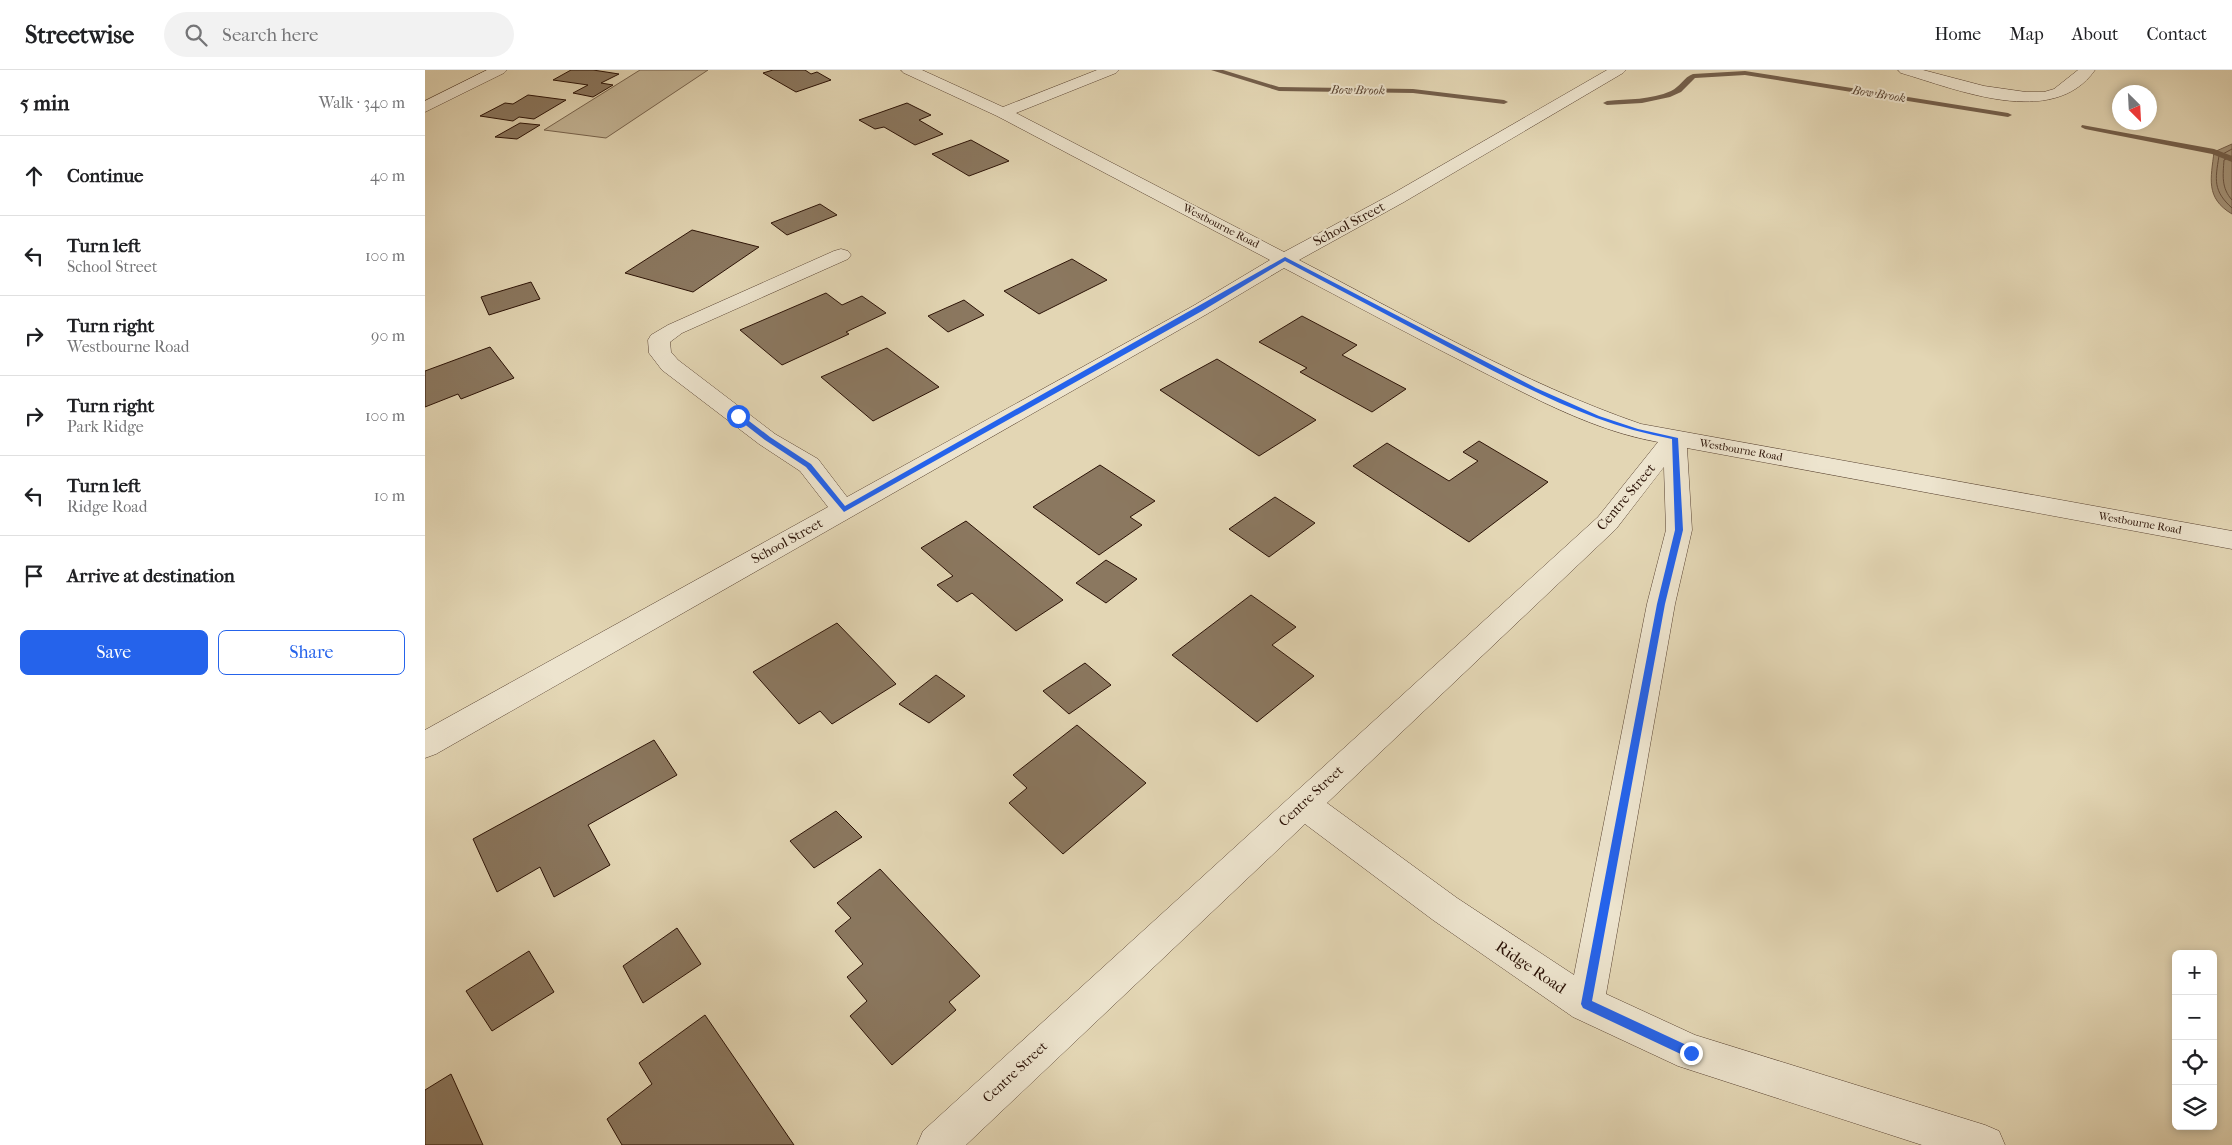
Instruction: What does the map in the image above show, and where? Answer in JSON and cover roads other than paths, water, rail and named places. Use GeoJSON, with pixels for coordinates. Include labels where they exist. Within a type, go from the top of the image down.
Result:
{"type":"FeatureCollection","features":[{"type":"Feature","properties":{"kind":"street"},"geometry":{"type":"LineString","coordinates":[[425,107],[499,70]]}},
{"type":"Feature","properties":{"kind":"street","name":"Westbourne Road"},"geometry":{"type":"LineString","coordinates":[[909,70],[1003,113],[1534,390],[1597,417],[1637,431],[2232,540]]}},
{"type":"Feature","properties":{"kind":"street"},"geometry":{"type":"LineString","coordinates":[[1003,113],[1111,70]]}},
{"type":"Feature","properties":{"kind":"street","name":"School Street"},"geometry":{"type":"LineString","coordinates":[[425,745],[1200,310],[1285,259],[1398,198],[1618,70]]}},
{"type":"Feature","properties":{"kind":"street"},"geometry":{"type":"LineString","coordinates":[[1906,70],[1989,92],[2022,97],[2043,96],[2059,92],[2087,70]]}},
{"type":"Feature","properties":{"kind":"street"},"geometry":{"type":"LineString","coordinates":[[841,255],[675,330],[659,340],[660,353],[670,365],[767,439],[809,466],[844,510]]}},
{"type":"Feature","properties":{"kind":"street"},"geometry":{"type":"LineString","coordinates":[[1586,1004],[1661,604],[1679,530],[1675,438]]}},
{"type":"Feature","properties":{"kind":"street","name":"Centre Street"},"geometry":{"type":"LineString","coordinates":[[937,1145],[1607,523],[1675,438]]}},
{"type":"Feature","properties":{"kind":"street","name":"Ridge Road"},"geometry":{"type":"LineString","coordinates":[[1303,804],[1445,910],[1586,1004],[1691,1053],[1985,1145]]}},
{"type":"Feature","properties":{"kind":"water"},"geometry":{"type":"Polygon","coordinates":[[[2232,144],[2232,214],[2217,201],[2211,179],[2214,152],[2232,144]]]}},
{"type":"Feature","properties":{"kind":"waterway","name":"Bow Brook"},"geometry":{"type":"LineString","coordinates":[[1215,70],[1279,89],[1413,91],[1504,102]]}},
{"type":"Feature","properties":{"kind":"waterway","name":"Bow Brook"},"geometry":{"type":"LineString","coordinates":[[1607,103],[1642,100],[1667,95],[1678,90],[1693,76],[1745,73],[2008,115]]}},
{"type":"Feature","properties":{"kind":"waterway","name":"Bow Brook"},"geometry":{"type":"LineString","coordinates":[[2085,127],[2214,152],[2232,159]]}}]}
